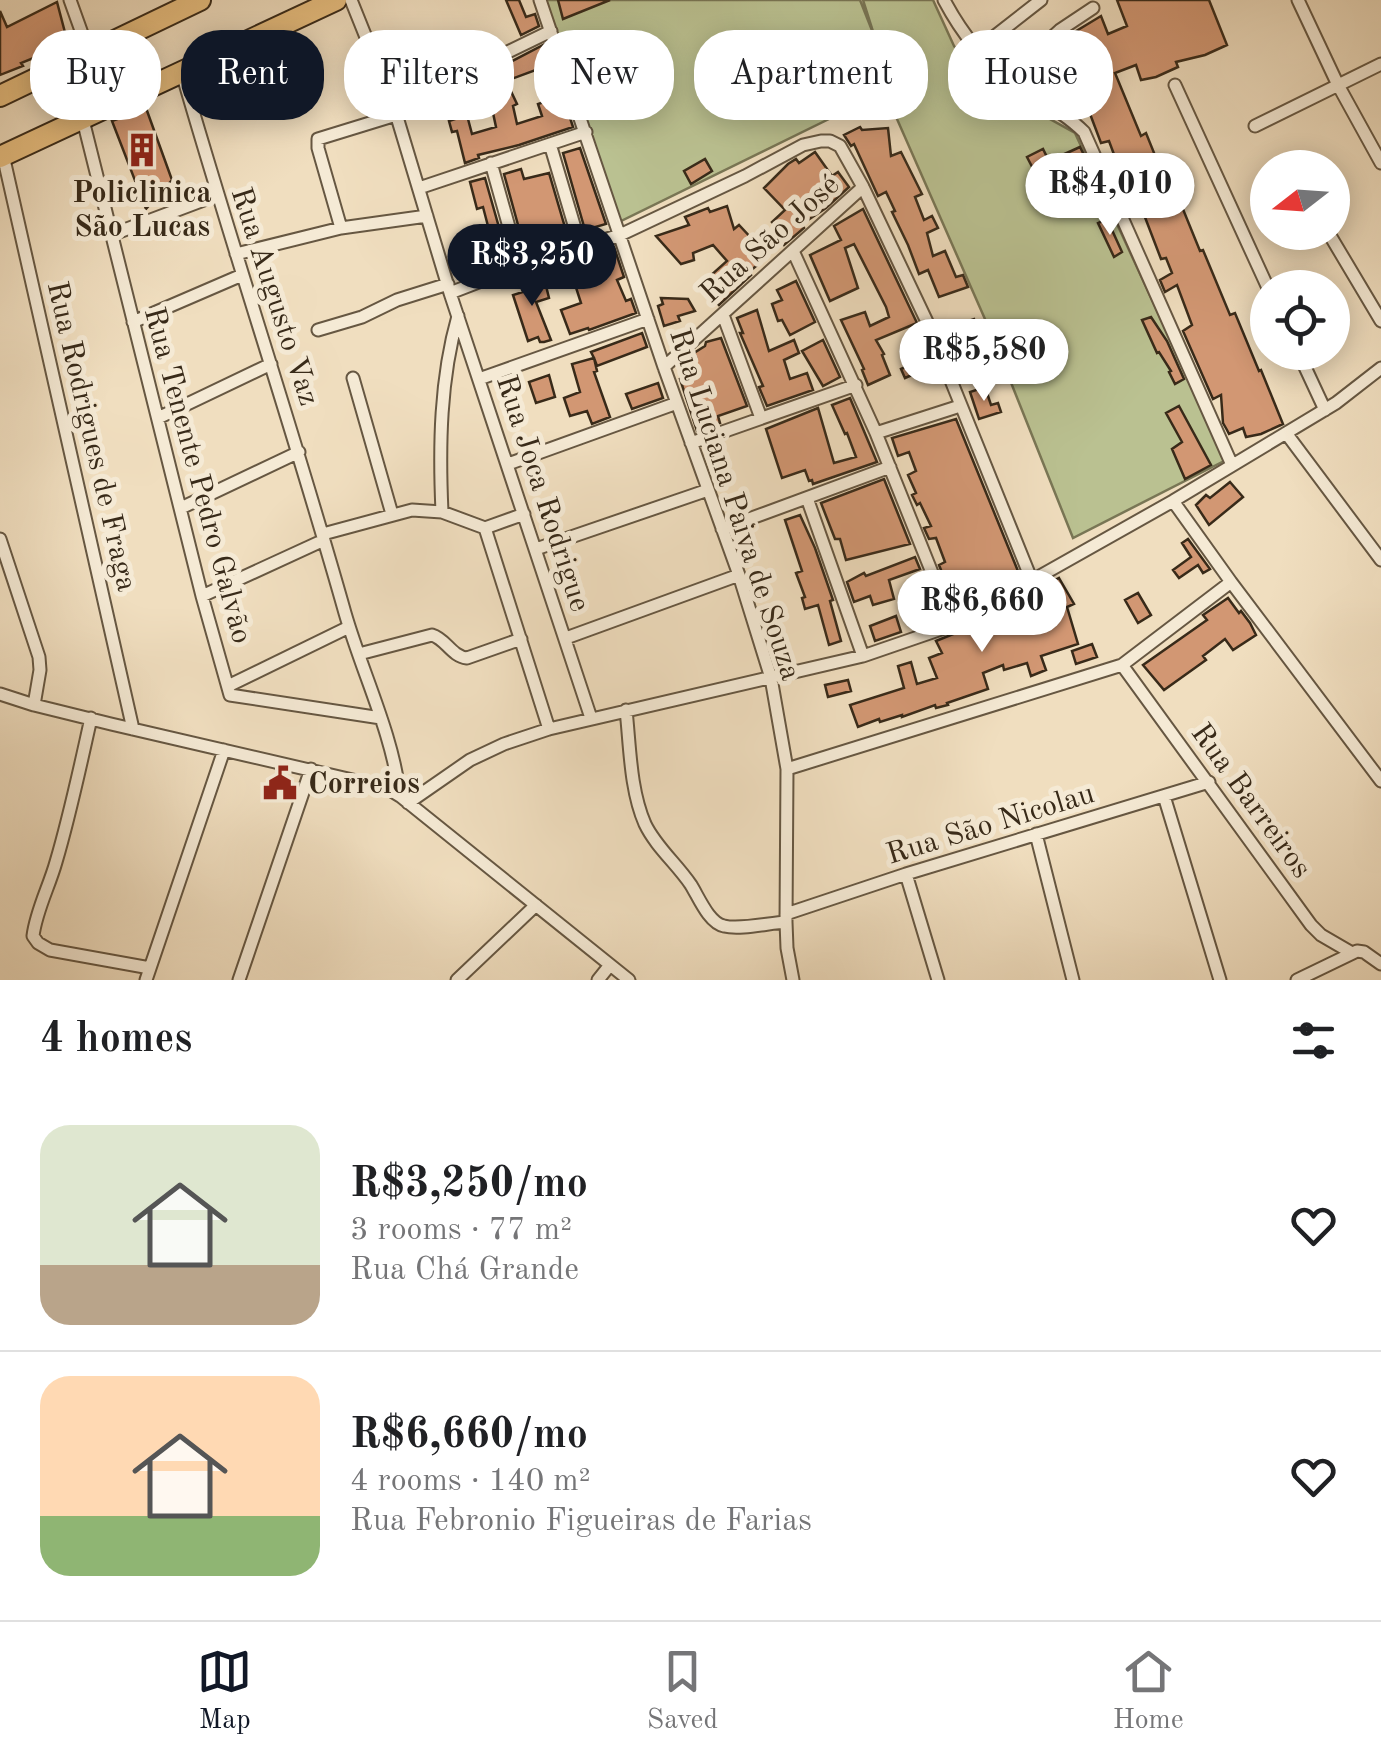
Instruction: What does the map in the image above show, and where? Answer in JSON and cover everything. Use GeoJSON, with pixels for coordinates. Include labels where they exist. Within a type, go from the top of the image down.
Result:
{"type":"FeatureCollection","features":[{"type":"Feature","properties":{"kind":"highway"},"geometry":{"type":"LineString","coordinates":[[137,30],[200,0]]}},
{"type":"Feature","properties":{"kind":"highway"},"geometry":{"type":"LineString","coordinates":[[273,30],[336,0]]}},
{"type":"Feature","properties":{"kind":"highway"},"geometry":{"type":"LineString","coordinates":[[0,96],[30,82]]}},
{"type":"Feature","properties":{"kind":"highway"},"geometry":{"type":"LineString","coordinates":[[2,156],[83,120]]}},
{"type":"Feature","properties":{"kind":"street"},"geometry":{"type":"LineString","coordinates":[[70,0],[81,30]]}},
{"type":"Feature","properties":{"kind":"street","name":"Rua Joca Rodrigue"},"geometry":{"type":"LineString","coordinates":[[351,0],[363,30]]}},
{"type":"Feature","properties":{"kind":"street","name":"Rua Luciana Paiva de Souza"},"geometry":{"type":"LineString","coordinates":[[540,0],[550,30]]}},
{"type":"Feature","properties":{"kind":"street"},"geometry":{"type":"LineString","coordinates":[[944,0],[961,30]]}},
{"type":"Feature","properties":{"kind":"street"},"geometry":{"type":"LineString","coordinates":[[1003,30],[1041,0]]}},
{"type":"Feature","properties":{"kind":"street"},"geometry":{"type":"LineString","coordinates":[[1298,0],[1381,163]]}},
{"type":"Feature","properties":{"kind":"street"},"geometry":{"type":"LineString","coordinates":[[1060,30],[1093,8]]}},
{"type":"Feature","properties":{"kind":"street"},"geometry":{"type":"LineString","coordinates":[[1254,126],[1381,64]]}},
{"type":"Feature","properties":{"kind":"street"},"geometry":{"type":"LineString","coordinates":[[1175,86],[1260,270]]}},
{"type":"Feature","properties":{"kind":"street","name":"Rua Tenente Pedro Galvão"},"geometry":{"type":"LineString","coordinates":[[83,120],[230,696],[381,718]]}},
{"type":"Feature","properties":{"kind":"street","name":"Rua Augusto Vaz"},"geometry":{"type":"LineString","coordinates":[[195,120],[404,799]]}},
{"type":"Feature","properties":{"kind":"street"},"geometry":{"type":"LineString","coordinates":[[342,228],[317,141],[369,120]]}},
{"type":"Feature","properties":{"kind":"street","name":"Rua Joca Rodrigue"},"geometry":{"type":"LineString","coordinates":[[398,120],[591,718]]}},
{"type":"Feature","properties":{"kind":"street","name":"Rua Luciana Paiva de Souza"},"geometry":{"type":"LineString","coordinates":[[582,120],[771,678],[787,769],[786,918],[793,980]]}},
{"type":"Feature","properties":{"kind":"street"},"geometry":{"type":"LineString","coordinates":[[1072,120],[1084,132],[1232,465]]}},
{"type":"Feature","properties":{"kind":"street"},"geometry":{"type":"LineString","coordinates":[[419,188],[586,132]]}},
{"type":"Feature","properties":{"kind":"street"},"geometry":{"type":"LineString","coordinates":[[318,330],[362,317],[396,300],[449,288],[620,234],[803,145],[830,141],[840,146],[864,186],[928,326],[1032,581]]}},
{"type":"Feature","properties":{"kind":"street"},"geometry":{"type":"LineString","coordinates":[[550,144],[580,246]]}},
{"type":"Feature","properties":{"kind":"street","name":"Rua Rodrigues de Fraga"},"geometry":{"type":"LineString","coordinates":[[2,156],[133,728]]}},
{"type":"Feature","properties":{"kind":"street"},"geometry":{"type":"LineString","coordinates":[[491,163],[520,266]]}},
{"type":"Feature","properties":{"kind":"street","name":"Rua São José"},"geometry":{"type":"LineString","coordinates":[[664,366],[864,186]]}},
{"type":"Feature","properties":{"kind":"street"},"geometry":{"type":"LineString","coordinates":[[112,236],[217,195]]}},
{"type":"Feature","properties":{"kind":"street"},"geometry":{"type":"LineString","coordinates":[[236,254],[342,228],[428,216]]}},
{"type":"Feature","properties":{"kind":"street"},"geometry":{"type":"LineString","coordinates":[[1339,250],[1381,321]]}},
{"type":"Feature","properties":{"kind":"street"},"geometry":{"type":"LineString","coordinates":[[793,251],[856,385],[953,625]]}},
{"type":"Feature","properties":{"kind":"street"},"geometry":{"type":"LineString","coordinates":[[133,322],[242,275]]}},
{"type":"Feature","properties":{"kind":"street"},"geometry":{"type":"LineString","coordinates":[[723,315],[762,418]]}},
{"type":"Feature","properties":{"kind":"street"},"geometry":{"type":"LineString","coordinates":[[442,512],[444,386],[458,316]]}},
{"type":"Feature","properties":{"kind":"street"},"geometry":{"type":"LineString","coordinates":[[479,379],[648,320]]}},
{"type":"Feature","properties":{"kind":"street"},"geometry":{"type":"LineString","coordinates":[[158,418],[272,364]]}},
{"type":"Feature","properties":{"kind":"street"},"geometry":{"type":"LineString","coordinates":[[404,799],[470,760],[549,729],[863,656],[953,625],[1174,501],[1324,410],[1381,368]]}},
{"type":"Feature","properties":{"kind":"street"},"geometry":{"type":"LineString","coordinates":[[1306,370],[1324,410]]}},
{"type":"Feature","properties":{"kind":"street"},"geometry":{"type":"LineString","coordinates":[[353,378],[392,514]]}},
{"type":"Feature","properties":{"kind":"street"},"geometry":{"type":"LineString","coordinates":[[691,443],[856,385]]}},
{"type":"Feature","properties":{"kind":"street"},"geometry":{"type":"LineString","coordinates":[[508,464],[677,403]]}},
{"type":"Feature","properties":{"kind":"street"},"geometry":{"type":"LineString","coordinates":[[876,434],[960,406]]}},
{"type":"Feature","properties":{"kind":"street"},"geometry":{"type":"LineString","coordinates":[[1286,433],[1381,560]]}},
{"type":"Feature","properties":{"kind":"street"},"geometry":{"type":"LineString","coordinates":[[181,508],[299,452]]}},
{"type":"Feature","properties":{"kind":"street"},"geometry":{"type":"LineString","coordinates":[[722,529],[890,468]]}},
{"type":"Feature","properties":{"kind":"street"},"geometry":{"type":"LineString","coordinates":[[536,549],[708,490]]}},
{"type":"Feature","properties":{"kind":"street"},"geometry":{"type":"LineString","coordinates":[[807,498],[863,656]]}},
{"type":"Feature","properties":{"kind":"street"},"geometry":{"type":"LineString","coordinates":[[1174,501],[1381,781]]}},
{"type":"Feature","properties":{"kind":"street"},"geometry":{"type":"LineString","coordinates":[[202,596],[323,537],[392,514],[412,510],[442,512],[485,528],[524,514]]}},
{"type":"Feature","properties":{"kind":"street"},"geometry":{"type":"LineString","coordinates":[[485,528],[549,729]]}},
{"type":"Feature","properties":{"kind":"street"},"geometry":{"type":"LineString","coordinates":[[0,539],[39,657],[34,705]]}},
{"type":"Feature","properties":{"kind":"street"},"geometry":{"type":"LineString","coordinates":[[566,638],[739,576]]}},
{"type":"Feature","properties":{"kind":"street"},"geometry":{"type":"LineString","coordinates":[[787,769],[1122,665],[1231,582]]}},
{"type":"Feature","properties":{"kind":"street"},"geometry":{"type":"LineString","coordinates":[[228,686],[349,628]]}},
{"type":"Feature","properties":{"kind":"street"},"geometry":{"type":"LineString","coordinates":[[358,654],[432,635],[461,658],[467,658],[520,640]]}},
{"type":"Feature","properties":{"kind":"street","name":"Rua Barreiros"},"geometry":{"type":"LineString","coordinates":[[1122,665],[1311,925],[1352,953]]}},
{"type":"Feature","properties":{"kind":"street"},"geometry":{"type":"LineString","coordinates":[[0,694],[378,785],[404,799],[629,980]]}},
{"type":"Feature","properties":{"kind":"street","name":"Rua São Nicolau"},"geometry":{"type":"LineString","coordinates":[[626,710],[632,769],[645,824],[713,919],[726,927],[786,918],[906,874],[1209,782]]}},
{"type":"Feature","properties":{"kind":"street"},"geometry":{"type":"LineString","coordinates":[[91,718],[62,843],[33,936],[44,947],[148,974],[224,750]]}},
{"type":"Feature","properties":{"kind":"street"},"geometry":{"type":"LineString","coordinates":[[239,980],[311,769]]}},
{"type":"Feature","properties":{"kind":"street"},"geometry":{"type":"LineString","coordinates":[[1164,796],[1220,980]]}},
{"type":"Feature","properties":{"kind":"street"},"geometry":{"type":"LineString","coordinates":[[1036,834],[1073,980]]}},
{"type":"Feature","properties":{"kind":"street"},"geometry":{"type":"LineString","coordinates":[[906,874],[938,980]]}},
{"type":"Feature","properties":{"kind":"street"},"geometry":{"type":"LineString","coordinates":[[457,980],[536,905]]}},
{"type":"Feature","properties":{"kind":"street"},"geometry":{"type":"LineString","coordinates":[[1297,980],[1360,951],[1381,964]]}},
{"type":"Feature","properties":{"kind":"street"},"geometry":{"type":"LineString","coordinates":[[598,980],[610,965]]}},
{"type":"Feature","properties":{"kind":"green space"},"geometry":{"type":"Polygon","coordinates":[[[545,0],[860,0],[872,30],[694,30],[694,120],[827,120],[619,222],[585,120],[674,120],[674,30],[555,30],[545,0]]]}},
{"type":"Feature","properties":{"kind":"green space"},"geometry":{"type":"Polygon","coordinates":[[[863,0],[933,0],[948,33],[948,120],[1052,120],[1075,133],[1226,460],[1073,538],[992,335],[897,120],[928,120],[928,30],[872,30],[863,0]]]}},
{"type":"Feature","properties":{"kind":"building"},"geometry":{"type":"Polygon","coordinates":[[[506,0],[519,0],[526,17],[535,14],[539,26],[521,35],[506,0]]]}},
{"type":"Feature","properties":{"kind":"building"},"geometry":{"type":"Polygon","coordinates":[[[558,0],[610,0],[563,19],[558,0]]]}},
{"type":"Feature","properties":{"kind":"building"},"geometry":{"type":"Polygon","coordinates":[[[1117,0],[1209,0],[1227,45],[1176,62],[1178,67],[1156,77],[1141,80],[1136,65],[1115,73],[1141,136],[1146,133],[1171,195],[1176,192],[1230,315],[1235,313],[1250,349],[1250,370],[1261,370],[1283,424],[1261,434],[1246,437],[1243,428],[1229,434],[1223,423],[1221,395],[1213,399],[1183,331],[1192,325],[1177,285],[1165,292],[1160,280],[1172,273],[1166,258],[1161,259],[1138,199],[1131,200],[1109,141],[1101,143],[1092,120],[1113,120],[1113,32],[1127,26],[1117,0]]]}},
{"type":"Feature","properties":{"kind":"building"},"geometry":{"type":"Polygon","coordinates":[[[57,2],[64,30],[30,30],[30,59],[0,75],[0,11],[7,27],[57,2]]]}},
{"type":"Feature","properties":{"kind":"building"},"geometry":{"type":"Polygon","coordinates":[[[1101,16],[1106,30],[1078,30],[1101,16]]]}},
{"type":"Feature","properties":{"kind":"building"},"geometry":{"type":"Polygon","coordinates":[[[534,50],[534,71],[514,78],[514,60],[534,50]]]}},
{"type":"Feature","properties":{"kind":"building"},"geometry":{"type":"Polygon","coordinates":[[[514,110],[517,124],[534,119],[571,120],[573,127],[478,155],[479,158],[465,163],[457,131],[452,132],[449,121],[468,120],[472,134],[496,127],[494,120],[514,120],[514,110]]]}},
{"type":"Feature","properties":{"kind":"building","name":"Policlinica São Lucas"},"geometry":{"type":"Polygon","coordinates":[[[150,120],[172,180],[146,209],[112,121],[150,120]]]}},
{"type":"Feature","properties":{"kind":"building"},"geometry":{"type":"Polygon","coordinates":[[[860,127],[888,128],[891,156],[901,152],[922,194],[915,197],[924,220],[932,216],[938,228],[927,233],[933,256],[945,251],[956,277],[963,275],[968,287],[939,297],[928,270],[919,274],[886,192],[878,196],[854,144],[851,146],[844,135],[860,127]]]}},
{"type":"Feature","properties":{"kind":"building"},"geometry":{"type":"Polygon","coordinates":[[[1080,147],[1084,155],[1077,158],[1091,189],[1084,192],[1067,163],[1038,178],[1027,157],[1043,149],[1049,161],[1080,147]]]}},
{"type":"Feature","properties":{"kind":"building"},"geometry":{"type":"Polygon","coordinates":[[[580,148],[606,224],[585,230],[563,153],[580,148]]]}},
{"type":"Feature","properties":{"kind":"building"},"geometry":{"type":"Polygon","coordinates":[[[815,152],[832,176],[838,172],[849,187],[802,224],[804,228],[784,245],[772,222],[785,210],[764,188],[788,164],[796,159],[799,163],[815,152]]]}},
{"type":"Feature","properties":{"kind":"building"},"geometry":{"type":"Polygon","coordinates":[[[705,159],[712,171],[691,184],[684,171],[705,159]]]}},
{"type":"Feature","properties":{"kind":"building"},"geometry":{"type":"Polygon","coordinates":[[[521,169],[524,179],[549,173],[569,241],[526,254],[504,174],[521,169]]]}},
{"type":"Feature","properties":{"kind":"building"},"geometry":{"type":"Polygon","coordinates":[[[485,178],[508,259],[495,263],[483,207],[477,209],[470,182],[485,178]]]}},
{"type":"Feature","properties":{"kind":"building"},"geometry":{"type":"Polygon","coordinates":[[[727,206],[734,229],[739,225],[768,256],[719,305],[700,285],[727,261],[713,245],[693,253],[694,260],[681,264],[656,236],[689,225],[685,217],[727,206]]]}},
{"type":"Feature","properties":{"kind":"building"},"geometry":{"type":"Polygon","coordinates":[[[863,209],[917,323],[876,340],[890,375],[868,385],[841,320],[865,312],[870,326],[889,317],[886,307],[854,244],[845,248],[858,288],[830,301],[810,255],[841,240],[834,226],[863,209]]]}},
{"type":"Feature","properties":{"kind":"building"},"geometry":{"type":"Polygon","coordinates":[[[1107,219],[1122,252],[1114,257],[1098,223],[1107,219]]]}},
{"type":"Feature","properties":{"kind":"building"},"geometry":{"type":"Polygon","coordinates":[[[614,247],[624,277],[617,280],[636,313],[570,334],[561,310],[581,303],[572,275],[568,276],[563,262],[614,247]]]}},
{"type":"Feature","properties":{"kind":"building"},"geometry":{"type":"Polygon","coordinates":[[[528,273],[534,289],[546,286],[549,298],[536,302],[551,340],[540,342],[538,337],[528,341],[513,295],[523,292],[518,277],[528,273]]]}},
{"type":"Feature","properties":{"kind":"building"},"geometry":{"type":"Polygon","coordinates":[[[796,281],[815,322],[790,335],[782,320],[778,321],[772,304],[782,300],[777,290],[796,281]]]}},
{"type":"Feature","properties":{"kind":"building"},"geometry":{"type":"Polygon","coordinates":[[[661,298],[688,299],[695,311],[664,326],[658,306],[663,304],[661,298]]]}},
{"type":"Feature","properties":{"kind":"building"},"geometry":{"type":"Polygon","coordinates":[[[757,310],[769,351],[794,340],[799,353],[784,360],[790,379],[807,373],[813,390],[767,406],[737,318],[757,310]]]}},
{"type":"Feature","properties":{"kind":"building"},"geometry":{"type":"Polygon","coordinates":[[[1151,317],[1184,379],[1175,384],[1142,320],[1151,317]]]}},
{"type":"Feature","properties":{"kind":"building"},"geometry":{"type":"Polygon","coordinates":[[[974,319],[988,352],[961,364],[944,330],[974,319]]]}},
{"type":"Feature","properties":{"kind":"building"},"geometry":{"type":"Polygon","coordinates":[[[642,333],[647,347],[597,366],[591,352],[642,333]]]}},
{"type":"Feature","properties":{"kind":"building"},"geometry":{"type":"Polygon","coordinates":[[[721,338],[747,406],[718,416],[720,423],[697,431],[680,379],[685,377],[680,365],[696,357],[694,353],[706,342],[721,338]]]}},
{"type":"Feature","properties":{"kind":"building"},"geometry":{"type":"Polygon","coordinates":[[[823,340],[840,377],[823,386],[802,351],[823,340]]]}},
{"type":"Feature","properties":{"kind":"building"},"geometry":{"type":"Polygon","coordinates":[[[931,356],[935,365],[905,378],[901,369],[931,356]]]}},
{"type":"Feature","properties":{"kind":"building"},"geometry":{"type":"Polygon","coordinates":[[[594,358],[594,372],[610,417],[592,424],[587,411],[570,416],[564,398],[580,392],[572,364],[594,358]]]}},
{"type":"Feature","properties":{"kind":"building"},"geometry":{"type":"Polygon","coordinates":[[[549,375],[555,397],[536,403],[529,382],[549,375]]]}},
{"type":"Feature","properties":{"kind":"building"},"geometry":{"type":"Polygon","coordinates":[[[658,383],[663,398],[632,409],[626,394],[658,383]]]}},
{"type":"Feature","properties":{"kind":"building"},"geometry":{"type":"Polygon","coordinates":[[[985,387],[991,405],[998,403],[1001,412],[979,419],[970,392],[985,387]]]}},
{"type":"Feature","properties":{"kind":"building"},"geometry":{"type":"Polygon","coordinates":[[[850,398],[877,462],[813,484],[805,470],[782,478],[766,429],[818,408],[834,463],[856,457],[832,405],[850,398]]]}},
{"type":"Feature","properties":{"kind":"building"},"geometry":{"type":"Polygon","coordinates":[[[1179,406],[1211,465],[1185,479],[1172,449],[1182,442],[1166,413],[1179,406]]]}},
{"type":"Feature","properties":{"kind":"building"},"geometry":{"type":"Polygon","coordinates":[[[956,419],[1020,576],[957,610],[939,565],[945,562],[936,538],[929,539],[924,528],[931,526],[912,495],[916,493],[908,475],[916,471],[909,452],[898,456],[892,438],[956,419]]]}},
{"type":"Feature","properties":{"kind":"building"},"geometry":{"type":"Polygon","coordinates":[[[884,479],[910,544],[846,560],[821,503],[884,479]]]}},
{"type":"Feature","properties":{"kind":"building"},"geometry":{"type":"Polygon","coordinates":[[[1230,482],[1243,497],[1209,525],[1196,505],[1230,482]]]}},
{"type":"Feature","properties":{"kind":"building"},"geometry":{"type":"Polygon","coordinates":[[[800,515],[833,600],[830,601],[841,641],[829,645],[818,605],[805,609],[796,573],[802,571],[785,520],[800,515]]]}},
{"type":"Feature","properties":{"kind":"building"},"geometry":{"type":"Polygon","coordinates":[[[1188,539],[1210,569],[1203,573],[1198,565],[1179,578],[1173,570],[1191,557],[1182,543],[1188,539]]]}},
{"type":"Feature","properties":{"kind":"building"},"geometry":{"type":"Polygon","coordinates":[[[915,557],[920,569],[889,580],[894,599],[873,605],[870,596],[854,602],[847,582],[915,557]]]}},
{"type":"Feature","properties":{"kind":"building"},"geometry":{"type":"Polygon","coordinates":[[[1059,578],[1074,604],[1067,607],[1078,644],[1041,656],[1046,670],[1031,676],[1027,663],[1004,670],[1003,665],[983,673],[988,689],[948,705],[935,705],[858,727],[850,705],[904,688],[898,666],[911,662],[917,684],[937,678],[929,658],[942,653],[936,641],[995,619],[992,614],[1059,578]]]}},
{"type":"Feature","properties":{"kind":"building"},"geometry":{"type":"Polygon","coordinates":[[[928,589],[940,617],[917,628],[910,611],[933,603],[928,589]]]}},
{"type":"Feature","properties":{"kind":"building"},"geometry":{"type":"Polygon","coordinates":[[[1138,593],[1151,615],[1138,623],[1125,600],[1138,593]]]}},
{"type":"Feature","properties":{"kind":"building"},"geometry":{"type":"Polygon","coordinates":[[[1228,598],[1256,635],[1233,650],[1225,639],[1203,656],[1206,660],[1164,690],[1143,665],[1207,620],[1203,615],[1228,598]]]}},
{"type":"Feature","properties":{"kind":"building"},"geometry":{"type":"Polygon","coordinates":[[[896,616],[901,632],[875,641],[870,626],[896,616]]]}},
{"type":"Feature","properties":{"kind":"building"},"geometry":{"type":"Polygon","coordinates":[[[1092,644],[1097,657],[1076,664],[1072,651],[1092,644]]]}},
{"type":"Feature","properties":{"kind":"building"},"geometry":{"type":"Polygon","coordinates":[[[848,680],[851,691],[828,697],[825,685],[848,680]]]}},
{"type":"Feature","properties":{"kind":"place","name":"Policlinica São Lucas"},"geometry":{"type":"Point","coordinates":[142,150]}},
{"type":"Feature","properties":{"kind":"place","name":"Correios"},"geometry":{"type":"Point","coordinates":[280,783]}}]}
